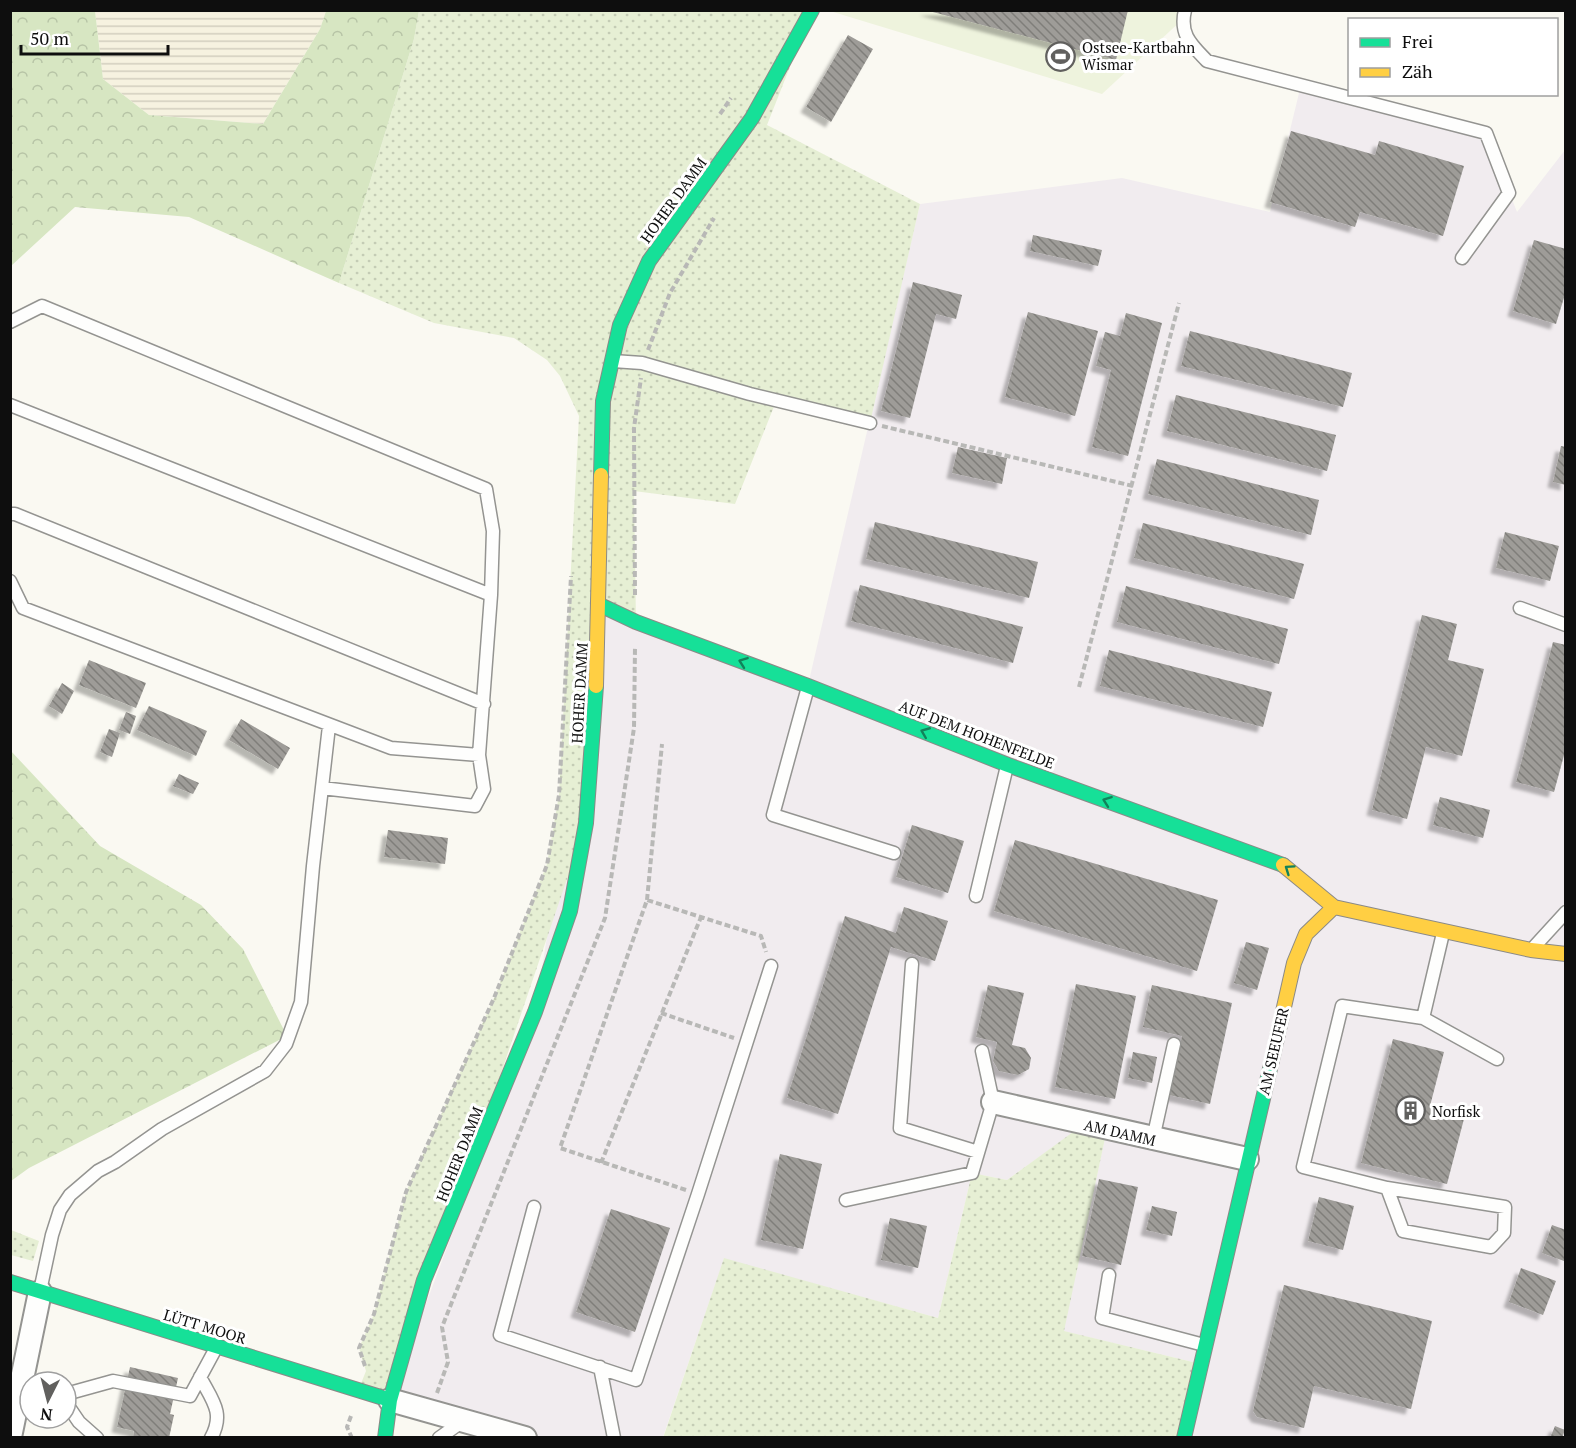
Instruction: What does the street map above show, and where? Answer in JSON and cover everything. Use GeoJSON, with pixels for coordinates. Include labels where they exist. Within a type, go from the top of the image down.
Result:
{"type":"FeatureCollection","features":[{"type":"Feature","properties":{"kind":"main road","name":"HOHER DAMM"},"geometry":{"type":"LineString","coordinates":[[385,1437],[390,1400],[424,1280],[535,1012],[570,911],[586,823],[596,702],[603,401],[620,325],[649,261],[752,118],[812,10]]}},
{"type":"Feature","properties":{"kind":"main road","name":"AUF DEM HOHENFELDE"},"geometry":{"type":"LineString","coordinates":[[600,605],[636,622],[808,686],[1008,765],[1287,866],[1334,907]]}},
{"type":"Feature","properties":{"kind":"main road"},"geometry":{"type":"LineString","coordinates":[[1334,907],[1531,950],[1566,954]]}},
{"type":"Feature","properties":{"kind":"main road","name":"AM SEEUFER"},"geometry":{"type":"LineString","coordinates":[[1184,1437],[1294,963],[1306,934],[1334,907]]}},
{"type":"Feature","properties":{"kind":"main road","name":"LÜTT MOOR"},"geometry":{"type":"LineString","coordinates":[[10,1282],[390,1400]]}},
{"type":"Feature","properties":{"kind":"street","name":"AM DAMM"},"geometry":{"type":"LineString","coordinates":[[993,1102],[1248,1159]]}},
{"type":"Feature","properties":{"kind":"street"},"geometry":{"type":"LineString","coordinates":[[28,1370],[40,1292]]}},
{"type":"Feature","properties":{"kind":"street"},"geometry":{"type":"LineString","coordinates":[[390,1400],[525,1437]]}},
{"type":"Feature","properties":{"kind":"street"},"geometry":{"type":"LineString","coordinates":[[10,1437],[18,1414]]}},
{"type":"Feature","properties":{"kind":"lane"},"geometry":{"type":"LineString","coordinates":[[1185,10],[1183,19],[1187,40],[1208,60],[1486,133],[1509,193],[1462,258]]}},
{"type":"Feature","properties":{"kind":"lane"},"geometry":{"type":"LineString","coordinates":[[10,322],[42,306],[486,489],[493,531],[491,595],[479,755],[484,789],[475,807],[322,788]]}},
{"type":"Feature","properties":{"kind":"lane"},"geometry":{"type":"LineString","coordinates":[[612,361],[642,363],[750,394],[870,423]]}},
{"type":"Feature","properties":{"kind":"lane"},"geometry":{"type":"LineString","coordinates":[[10,405],[491,595]]}},
{"type":"Feature","properties":{"kind":"lane"},"geometry":{"type":"LineString","coordinates":[[10,514],[15,514],[484,704]]}},
{"type":"Feature","properties":{"kind":"lane"},"geometry":{"type":"LineString","coordinates":[[10,581],[23,608],[329,726],[391,748],[479,755]]}},
{"type":"Feature","properties":{"kind":"lane"},"geometry":{"type":"LineString","coordinates":[[1520,608],[1566,626]]}},
{"type":"Feature","properties":{"kind":"lane"},"geometry":{"type":"LineString","coordinates":[[808,686],[772,815],[894,853]]}},
{"type":"Feature","properties":{"kind":"lane"},"geometry":{"type":"LineString","coordinates":[[40,1292],[57,1218],[70,1195],[98,1171],[115,1162],[162,1128],[265,1071],[286,1044],[302,1002],[313,866],[329,726]]}},
{"type":"Feature","properties":{"kind":"lane"},"geometry":{"type":"LineString","coordinates":[[976,896],[1008,765]]}},
{"type":"Feature","properties":{"kind":"lane"},"geometry":{"type":"LineString","coordinates":[[1531,950],[1566,912]]}},
{"type":"Feature","properties":{"kind":"lane"},"geometry":{"type":"LineString","coordinates":[[1423,1018],[1443,932]]}},
{"type":"Feature","properties":{"kind":"lane"},"geometry":{"type":"LineString","coordinates":[[912,964],[900,1128],[978,1152]]}},
{"type":"Feature","properties":{"kind":"lane"},"geometry":{"type":"LineString","coordinates":[[534,1207],[500,1335],[636,1380],[771,966]]}},
{"type":"Feature","properties":{"kind":"lane"},"geometry":{"type":"LineString","coordinates":[[1387,1188],[1402,1231],[1491,1247],[1504,1233],[1505,1207],[1387,1188],[1303,1167],[1342,1006],[1423,1018],[1497,1059]]}},
{"type":"Feature","properties":{"kind":"lane"},"geometry":{"type":"LineString","coordinates":[[1153,1139],[1173,1044]]}},
{"type":"Feature","properties":{"kind":"lane"},"geometry":{"type":"LineString","coordinates":[[846,1200],[972,1173],[993,1102],[982,1052]]}},
{"type":"Feature","properties":{"kind":"lane"},"geometry":{"type":"LineString","coordinates":[[1109,1275],[1102,1318],[1205,1346]]}},
{"type":"Feature","properties":{"kind":"lane"},"geometry":{"type":"LineString","coordinates":[[78,1391],[112,1381],[190,1396],[217,1347]]}},
{"type":"Feature","properties":{"kind":"lane"},"geometry":{"type":"LineString","coordinates":[[600,1367],[614,1437]]}},
{"type":"Feature","properties":{"kind":"lane"},"geometry":{"type":"LineString","coordinates":[[200,1377],[218,1411],[217,1427],[211,1437]]}},
{"type":"Feature","properties":{"kind":"lane"},"geometry":{"type":"LineString","coordinates":[[439,1437],[464,1419]]}},
{"type":"Feature","properties":{"kind":"lane"},"geometry":{"type":"LineString","coordinates":[[78,1421],[98,1437]]}},
{"type":"Feature","properties":{"kind":"path"},"geometry":{"type":"LineString","coordinates":[[717,119],[737,90]]}},
{"type":"Feature","properties":{"kind":"path"},"geometry":{"type":"LineString","coordinates":[[1079,687],[1179,303]]}},
{"type":"Feature","properties":{"kind":"path"},"geometry":{"type":"LineString","coordinates":[[870,423],[1133,486]]}},
{"type":"Feature","properties":{"kind":"path"},"geometry":{"type":"LineString","coordinates":[[358,1391],[366,1371],[359,1348],[374,1314],[406,1191],[494,998],[547,864],[559,795],[571,570]]}},
{"type":"Feature","properties":{"kind":"path"},"geometry":{"type":"LineString","coordinates":[[662,744],[647,900],[560,1148],[698,1194]]}},
{"type":"Feature","properties":{"kind":"path"},"geometry":{"type":"LineString","coordinates":[[647,900],[761,936],[771,966]]}},
{"type":"Feature","properties":{"kind":"path"},"geometry":{"type":"LineString","coordinates":[[601,1163],[701,917]]}},
{"type":"Feature","properties":{"kind":"path"},"geometry":{"type":"LineString","coordinates":[[661,1013],[746,1042]]}},
{"type":"Feature","properties":{"kind":"shaded area"},"geometry":{"type":"Polygon","coordinates":[[[95,11],[326,11],[320,29],[263,124],[149,115],[103,79],[95,11]]]}},
{"type":"Feature","properties":{"kind":"shaded area"},"geometry":{"type":"Polygon","coordinates":[[[1301,85],[1486,133],[1517,212],[1565,150],[1565,1437],[1184,1437],[1201,1364],[1063,1331],[1107,1129],[1085,1124],[1007,1180],[972,1173],[938,1318],[724,1259],[663,1437],[525,1437],[390,1400],[535,1012],[600,605],[808,685],[920,204],[1122,178],[1270,212],[1301,85]]]}},
{"type":"Feature","properties":{"kind":"green space"},"geometry":{"type":"Polygon","coordinates":[[[11,10],[95,11],[103,79],[149,115],[263,124],[320,29],[326,11],[419,11],[414,39],[339,283],[189,217],[75,207],[11,266],[11,10]]]}},
{"type":"Feature","properties":{"kind":"green space"},"geometry":{"type":"Polygon","coordinates":[[[419,11],[812,11],[767,125],[920,204],[870,423],[777,399],[735,504],[634,491],[636,622],[600,606],[586,823],[390,1400],[358,1391],[366,1371],[359,1348],[374,1314],[406,1192],[494,998],[547,864],[559,795],[579,416],[560,376],[547,360],[514,338],[434,323],[339,283],[414,39],[419,11]]]}},
{"type":"Feature","properties":{"kind":"green space","name":"Ostsee-Kartbahn Wismar"},"geometry":{"type":"Polygon","coordinates":[[[830,11],[1185,11],[1183,19],[1102,94],[830,11]]]}},
{"type":"Feature","properties":{"kind":"green space"},"geometry":{"type":"Polygon","coordinates":[[[10,750],[100,846],[201,905],[243,949],[287,1036],[29,1168],[11,1181],[10,750]]]}},
{"type":"Feature","properties":{"kind":"green space"},"geometry":{"type":"Polygon","coordinates":[[[1084,1124],[1107,1129],[1064,1331],[1201,1364],[1184,1437],[663,1438],[724,1258],[938,1318],[972,1173],[1007,1180],[1084,1124]]]}},
{"type":"Feature","properties":{"kind":"green space"},"geometry":{"type":"Polygon","coordinates":[[[11,1230],[39,1241],[33,1261],[11,1255],[11,1230]]]}},
{"type":"Feature","properties":{"kind":"building"},"geometry":{"type":"Polygon","coordinates":[[[925,10],[1128,10],[1116,60],[925,10]]]}},
{"type":"Feature","properties":{"kind":"building"},"geometry":{"type":"Polygon","coordinates":[[[848,35],[873,49],[831,122],[806,107],[848,35]]]}},
{"type":"Feature","properties":{"kind":"building"},"geometry":{"type":"Polygon","coordinates":[[[1291,131],[1375,155],[1379,141],[1464,166],[1443,236],[1360,212],[1355,227],[1270,202],[1291,131]]]}},
{"type":"Feature","properties":{"kind":"building"},"geometry":{"type":"Polygon","coordinates":[[[1033,235],[1102,250],[1098,266],[1030,251],[1033,235]]]}},
{"type":"Feature","properties":{"kind":"building"},"geometry":{"type":"Polygon","coordinates":[[[1534,240],[1566,249],[1566,291],[1556,324],[1513,311],[1534,240]]]}},
{"type":"Feature","properties":{"kind":"building"},"geometry":{"type":"Polygon","coordinates":[[[913,282],[962,295],[956,319],[936,314],[910,418],[881,411],[913,282]]]}},
{"type":"Feature","properties":{"kind":"building"},"geometry":{"type":"Polygon","coordinates":[[[1028,312],[1098,331],[1075,416],[1005,397],[1028,312]]]}},
{"type":"Feature","properties":{"kind":"building"},"geometry":{"type":"Polygon","coordinates":[[[1126,313],[1162,323],[1128,456],[1092,447],[1111,370],[1096,366],[1105,332],[1120,336],[1126,313]]]}},
{"type":"Feature","properties":{"kind":"building"},"geometry":{"type":"Polygon","coordinates":[[[1190,331],[1352,373],[1343,407],[1181,366],[1190,331]]]}},
{"type":"Feature","properties":{"kind":"building"},"geometry":{"type":"Polygon","coordinates":[[[1176,395],[1336,435],[1327,471],[1167,431],[1176,395]]]}},
{"type":"Feature","properties":{"kind":"building"},"geometry":{"type":"Polygon","coordinates":[[[1561,446],[1566,447],[1566,485],[1553,482],[1561,446]]]}},
{"type":"Feature","properties":{"kind":"building"},"geometry":{"type":"Polygon","coordinates":[[[958,447],[1007,458],[1002,484],[952,473],[958,447]]]}},
{"type":"Feature","properties":{"kind":"building"},"geometry":{"type":"Polygon","coordinates":[[[1157,459],[1319,500],[1311,535],[1148,494],[1157,459]]]}},
{"type":"Feature","properties":{"kind":"building"},"geometry":{"type":"Polygon","coordinates":[[[875,522],[1038,562],[1029,598],[866,559],[875,522]]]}},
{"type":"Feature","properties":{"kind":"building"},"geometry":{"type":"Polygon","coordinates":[[[1143,523],[1304,564],[1294,599],[1134,558],[1143,523]]]}},
{"type":"Feature","properties":{"kind":"building"},"geometry":{"type":"Polygon","coordinates":[[[1505,532],[1559,546],[1550,581],[1496,568],[1505,532]]]}},
{"type":"Feature","properties":{"kind":"building"},"geometry":{"type":"Polygon","coordinates":[[[860,585],[1023,627],[1013,663],[851,621],[860,585]]]}},
{"type":"Feature","properties":{"kind":"building"},"geometry":{"type":"Polygon","coordinates":[[[1126,586],[1288,629],[1279,664],[1117,622],[1126,586]]]}},
{"type":"Feature","properties":{"kind":"building"},"geometry":{"type":"Polygon","coordinates":[[[1422,615],[1457,624],[1448,660],[1484,669],[1462,756],[1426,747],[1407,819],[1372,810],[1422,615]]]}},
{"type":"Feature","properties":{"kind":"building"},"geometry":{"type":"Polygon","coordinates":[[[1553,642],[1566,645],[1566,748],[1554,792],[1516,782],[1553,642]]]}},
{"type":"Feature","properties":{"kind":"building"},"geometry":{"type":"Polygon","coordinates":[[[1109,650],[1272,692],[1263,727],[1100,686],[1109,650]]]}},
{"type":"Feature","properties":{"kind":"building"},"geometry":{"type":"Polygon","coordinates":[[[89,660],[146,683],[136,708],[79,685],[89,660]]]}},
{"type":"Feature","properties":{"kind":"building"},"geometry":{"type":"Polygon","coordinates":[[[62,683],[74,691],[62,714],[49,706],[62,683]]]}},
{"type":"Feature","properties":{"kind":"building"},"geometry":{"type":"Polygon","coordinates":[[[149,706],[207,731],[196,756],[137,730],[149,706]]]}},
{"type":"Feature","properties":{"kind":"building"},"geometry":{"type":"Polygon","coordinates":[[[126,712],[136,716],[130,734],[119,730],[126,712]]]}},
{"type":"Feature","properties":{"kind":"building"},"geometry":{"type":"Polygon","coordinates":[[[241,719],[290,748],[278,769],[229,740],[241,719]]]}},
{"type":"Feature","properties":{"kind":"building"},"geometry":{"type":"Polygon","coordinates":[[[109,729],[120,733],[112,757],[100,752],[109,729]]]}},
{"type":"Feature","properties":{"kind":"building"},"geometry":{"type":"Polygon","coordinates":[[[179,774],[199,783],[193,794],[173,786],[179,774]]]}},
{"type":"Feature","properties":{"kind":"building"},"geometry":{"type":"Polygon","coordinates":[[[1440,797],[1490,810],[1483,838],[1433,825],[1440,797]]]}},
{"type":"Feature","properties":{"kind":"building"},"geometry":{"type":"Polygon","coordinates":[[[912,825],[964,841],[948,893],[896,877],[912,825]]]}},
{"type":"Feature","properties":{"kind":"building"},"geometry":{"type":"Polygon","coordinates":[[[388,830],[448,838],[445,864],[384,857],[388,830]]]}},
{"type":"Feature","properties":{"kind":"building"},"geometry":{"type":"Polygon","coordinates":[[[1015,840],[1218,900],[1197,971],[994,911],[1015,840]]]}},
{"type":"Feature","properties":{"kind":"building"},"geometry":{"type":"Polygon","coordinates":[[[904,907],[948,921],[935,961],[891,947],[838,1114],[787,1098],[845,916],[896,933],[904,907]]]}},
{"type":"Feature","properties":{"kind":"building"},"geometry":{"type":"Polygon","coordinates":[[[1246,942],[1269,948],[1257,990],[1234,983],[1246,942]]]}},
{"type":"Feature","properties":{"kind":"building"},"geometry":{"type":"Polygon","coordinates":[[[1076,984],[1136,996],[1115,1099],[1055,1087],[1076,984]]]}},
{"type":"Feature","properties":{"kind":"building"},"geometry":{"type":"Polygon","coordinates":[[[988,985],[1024,993],[1012,1045],[1025,1048],[1031,1058],[1029,1069],[1018,1075],[999,1071],[993,1061],[997,1042],[976,1037],[988,985]]]}},
{"type":"Feature","properties":{"kind":"building"},"geometry":{"type":"Polygon","coordinates":[[[1152,985],[1232,1003],[1210,1104],[1169,1095],[1182,1036],[1143,1027],[1152,985]]]}},
{"type":"Feature","properties":{"kind":"building","name":"Norfisk"},"geometry":{"type":"Polygon","coordinates":[[[1393,1039],[1444,1052],[1430,1106],[1465,1115],[1447,1184],[1361,1163],[1393,1039]]]}},
{"type":"Feature","properties":{"kind":"building"},"geometry":{"type":"Polygon","coordinates":[[[1133,1052],[1157,1057],[1152,1083],[1128,1078],[1133,1052]]]}},
{"type":"Feature","properties":{"kind":"building"},"geometry":{"type":"Polygon","coordinates":[[[780,1154],[822,1164],[803,1249],[761,1240],[780,1154]]]}},
{"type":"Feature","properties":{"kind":"building"},"geometry":{"type":"Polygon","coordinates":[[[1099,1179],[1138,1187],[1121,1265],[1082,1256],[1099,1179]]]}},
{"type":"Feature","properties":{"kind":"building"},"geometry":{"type":"Polygon","coordinates":[[[1319,1197],[1354,1206],[1343,1250],[1308,1241],[1319,1197]]]}},
{"type":"Feature","properties":{"kind":"building"},"geometry":{"type":"Polygon","coordinates":[[[1152,1206],[1177,1212],[1172,1236],[1146,1230],[1152,1206]]]}},
{"type":"Feature","properties":{"kind":"building"},"geometry":{"type":"Polygon","coordinates":[[[611,1209],[670,1228],[635,1332],[576,1312],[611,1209]]]}},
{"type":"Feature","properties":{"kind":"building"},"geometry":{"type":"Polygon","coordinates":[[[890,1218],[927,1226],[918,1268],[881,1260],[890,1218]]]}},
{"type":"Feature","properties":{"kind":"building"},"geometry":{"type":"Polygon","coordinates":[[[1552,1225],[1566,1230],[1564,1261],[1542,1253],[1552,1225]]]}},
{"type":"Feature","properties":{"kind":"building"},"geometry":{"type":"Polygon","coordinates":[[[1521,1268],[1556,1281],[1543,1315],[1509,1302],[1521,1268]]]}},
{"type":"Feature","properties":{"kind":"building"},"geometry":{"type":"Polygon","coordinates":[[[1284,1285],[1432,1321],[1411,1409],[1314,1386],[1304,1428],[1257,1417],[1253,1411],[1284,1285]]]}},
{"type":"Feature","properties":{"kind":"building"},"geometry":{"type":"Polygon","coordinates":[[[130,1367],[178,1378],[170,1414],[174,1415],[169,1438],[133,1438],[134,1431],[117,1427],[130,1367]]]}},
{"type":"Feature","properties":{"kind":"building"},"geometry":{"type":"Polygon","coordinates":[[[1555,1426],[1565,1430],[1562,1438],[1550,1438],[1555,1426]]]}},
{"type":"Feature","properties":{"kind":"traffic: fast"},"geometry":{"type":"LineString","coordinates":[[601,475],[603,401],[620,325],[649,261],[752,118],[812,10]]}},
{"type":"Feature","properties":{"kind":"traffic: fast"},"geometry":{"type":"LineString","coordinates":[[600,605],[636,622],[808,686],[1008,765],[1283,865]]}},
{"type":"Feature","properties":{"kind":"traffic: fast"},"geometry":{"type":"LineString","coordinates":[[385,1438],[390,1400],[424,1280],[535,1012],[570,911],[586,823],[596,686]]}},
{"type":"Feature","properties":{"kind":"traffic: fast"},"geometry":{"type":"LineString","coordinates":[[1184,1438],[1272,1060]]}},
{"type":"Feature","properties":{"kind":"traffic: fast"},"geometry":{"type":"LineString","coordinates":[[10,1282],[390,1400]]}},
{"type":"Feature","properties":{"kind":"traffic: slow"},"geometry":{"type":"LineString","coordinates":[[596,686],[601,475]]}},
{"type":"Feature","properties":{"kind":"traffic: slow"},"geometry":{"type":"LineString","coordinates":[[1283,865],[1334,907],[1531,950],[1566,954]]}},
{"type":"Feature","properties":{"kind":"traffic: slow"},"geometry":{"type":"LineString","coordinates":[[1272,1060],[1294,963],[1306,934],[1334,907]]}},
{"type":"Feature","properties":{"kind":"place","name":"Ostsee-Kartbahn Wismar"},"geometry":{"type":"Point","coordinates":[1061,56]}},
{"type":"Feature","properties":{"kind":"place","name":"Norfisk"},"geometry":{"type":"Point","coordinates":[1411,1111]}}]}
